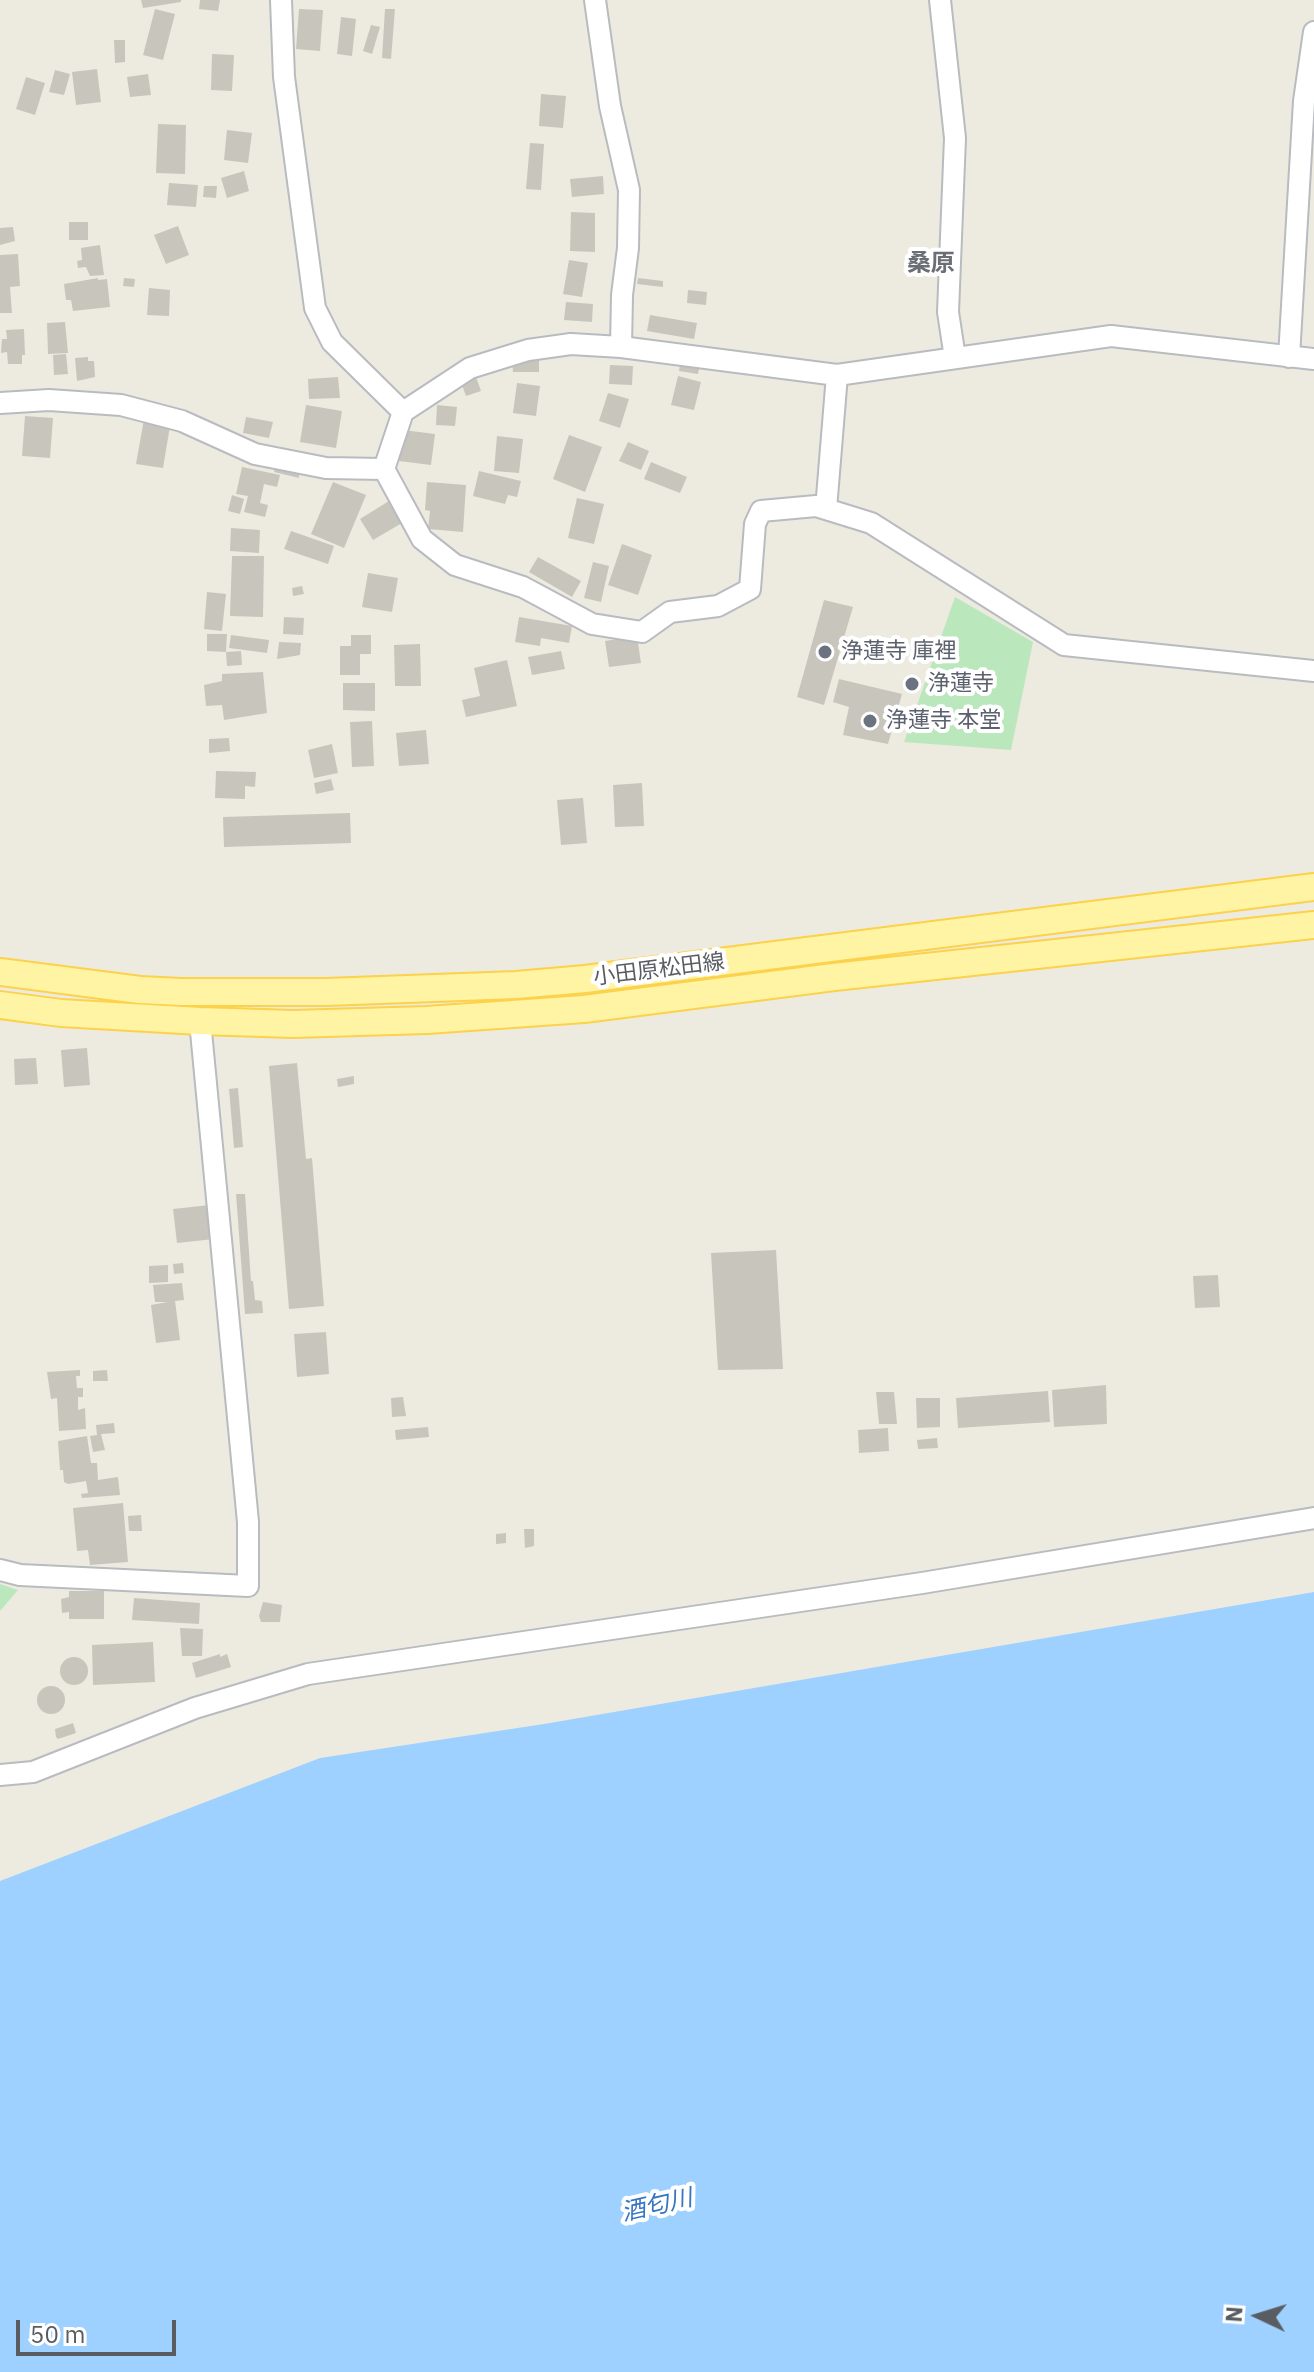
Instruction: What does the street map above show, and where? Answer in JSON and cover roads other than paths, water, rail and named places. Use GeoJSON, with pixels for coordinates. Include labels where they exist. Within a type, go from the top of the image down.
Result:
{"type":"FeatureCollection","features":[{"type":"Feature","properties":{"kind":"main road","name":"小田原松田線"},"geometry":{"type":"LineString","coordinates":[[0,972],[140,990],[181,992],[326,992],[516,985],[615,976],[1314,887]]}},
{"type":"Feature","properties":{"kind":"main road","name":"小田原松田線"},"geometry":{"type":"LineString","coordinates":[[0,1005],[61,1013],[200,1021],[293,1024],[412,1021],[584,1009],[834,977],[1314,925]]}},
{"type":"Feature","properties":{"kind":"street"},"geometry":{"type":"LineString","coordinates":[[281,0],[284,77],[315,308],[332,342],[403,412]]}},
{"type":"Feature","properties":{"kind":"street"},"geometry":{"type":"LineString","coordinates":[[595,0],[610,106],[629,190],[621,347]]}},
{"type":"Feature","properties":{"kind":"street"},"geometry":{"type":"LineString","coordinates":[[940,0],[955,138],[948,312],[955,358]]}},
{"type":"Feature","properties":{"kind":"street"},"geometry":{"type":"LineString","coordinates":[[1289,357],[1304,101],[1314,32]]}},
{"type":"Feature","properties":{"kind":"street"},"geometry":{"type":"LineString","coordinates":[[1314,359],[1111,336],[837,375],[621,347],[571,344],[528,350],[470,368],[403,412],[384,469],[422,539],[455,565],[523,587],[592,624],[642,632],[670,612],[718,606],[750,589],[755,524],[761,511],[816,506],[871,523],[1064,645],[1314,671]]}},
{"type":"Feature","properties":{"kind":"street"},"geometry":{"type":"LineString","coordinates":[[826,509],[837,375]]}},
{"type":"Feature","properties":{"kind":"street"},"geometry":{"type":"LineString","coordinates":[[0,403],[49,400],[121,405],[182,421],[255,454],[326,468],[384,469]]}},
{"type":"Feature","properties":{"kind":"street"},"geometry":{"type":"LineString","coordinates":[[0,1570],[20,1575],[248,1586],[248,1522],[200,1021]]}},
{"type":"Feature","properties":{"kind":"street"},"geometry":{"type":"LineString","coordinates":[[0,1785],[195,1708],[308,1674],[922,1583],[1314,1518]]}},
{"type":"Feature","properties":{"kind":"street"},"geometry":{"type":"LineString","coordinates":[[0,1775],[33,1772]]}},
{"type":"Feature","properties":{"kind":"water","name":"酒匂川"},"geometry":{"type":"Polygon","coordinates":[[[1314,1592],[1314,2372],[0,2372],[0,1881],[320,1758],[544,1724],[1314,1592]]]}},
{"type":"Feature","properties":{"kind":"place","name":"浄蓮寺 庫裡"},"geometry":{"type":"Point","coordinates":[825,652]}},
{"type":"Feature","properties":{"kind":"place","name":"浄蓮寺"},"geometry":{"type":"Point","coordinates":[912,684]}},
{"type":"Feature","properties":{"kind":"place","name":"浄蓮寺 本堂"},"geometry":{"type":"Point","coordinates":[870,721]}},
{"type":"Feature","properties":{"kind":"district","name":"桑原"},"geometry":{"type":"Point","coordinates":[931,264]}}]}
